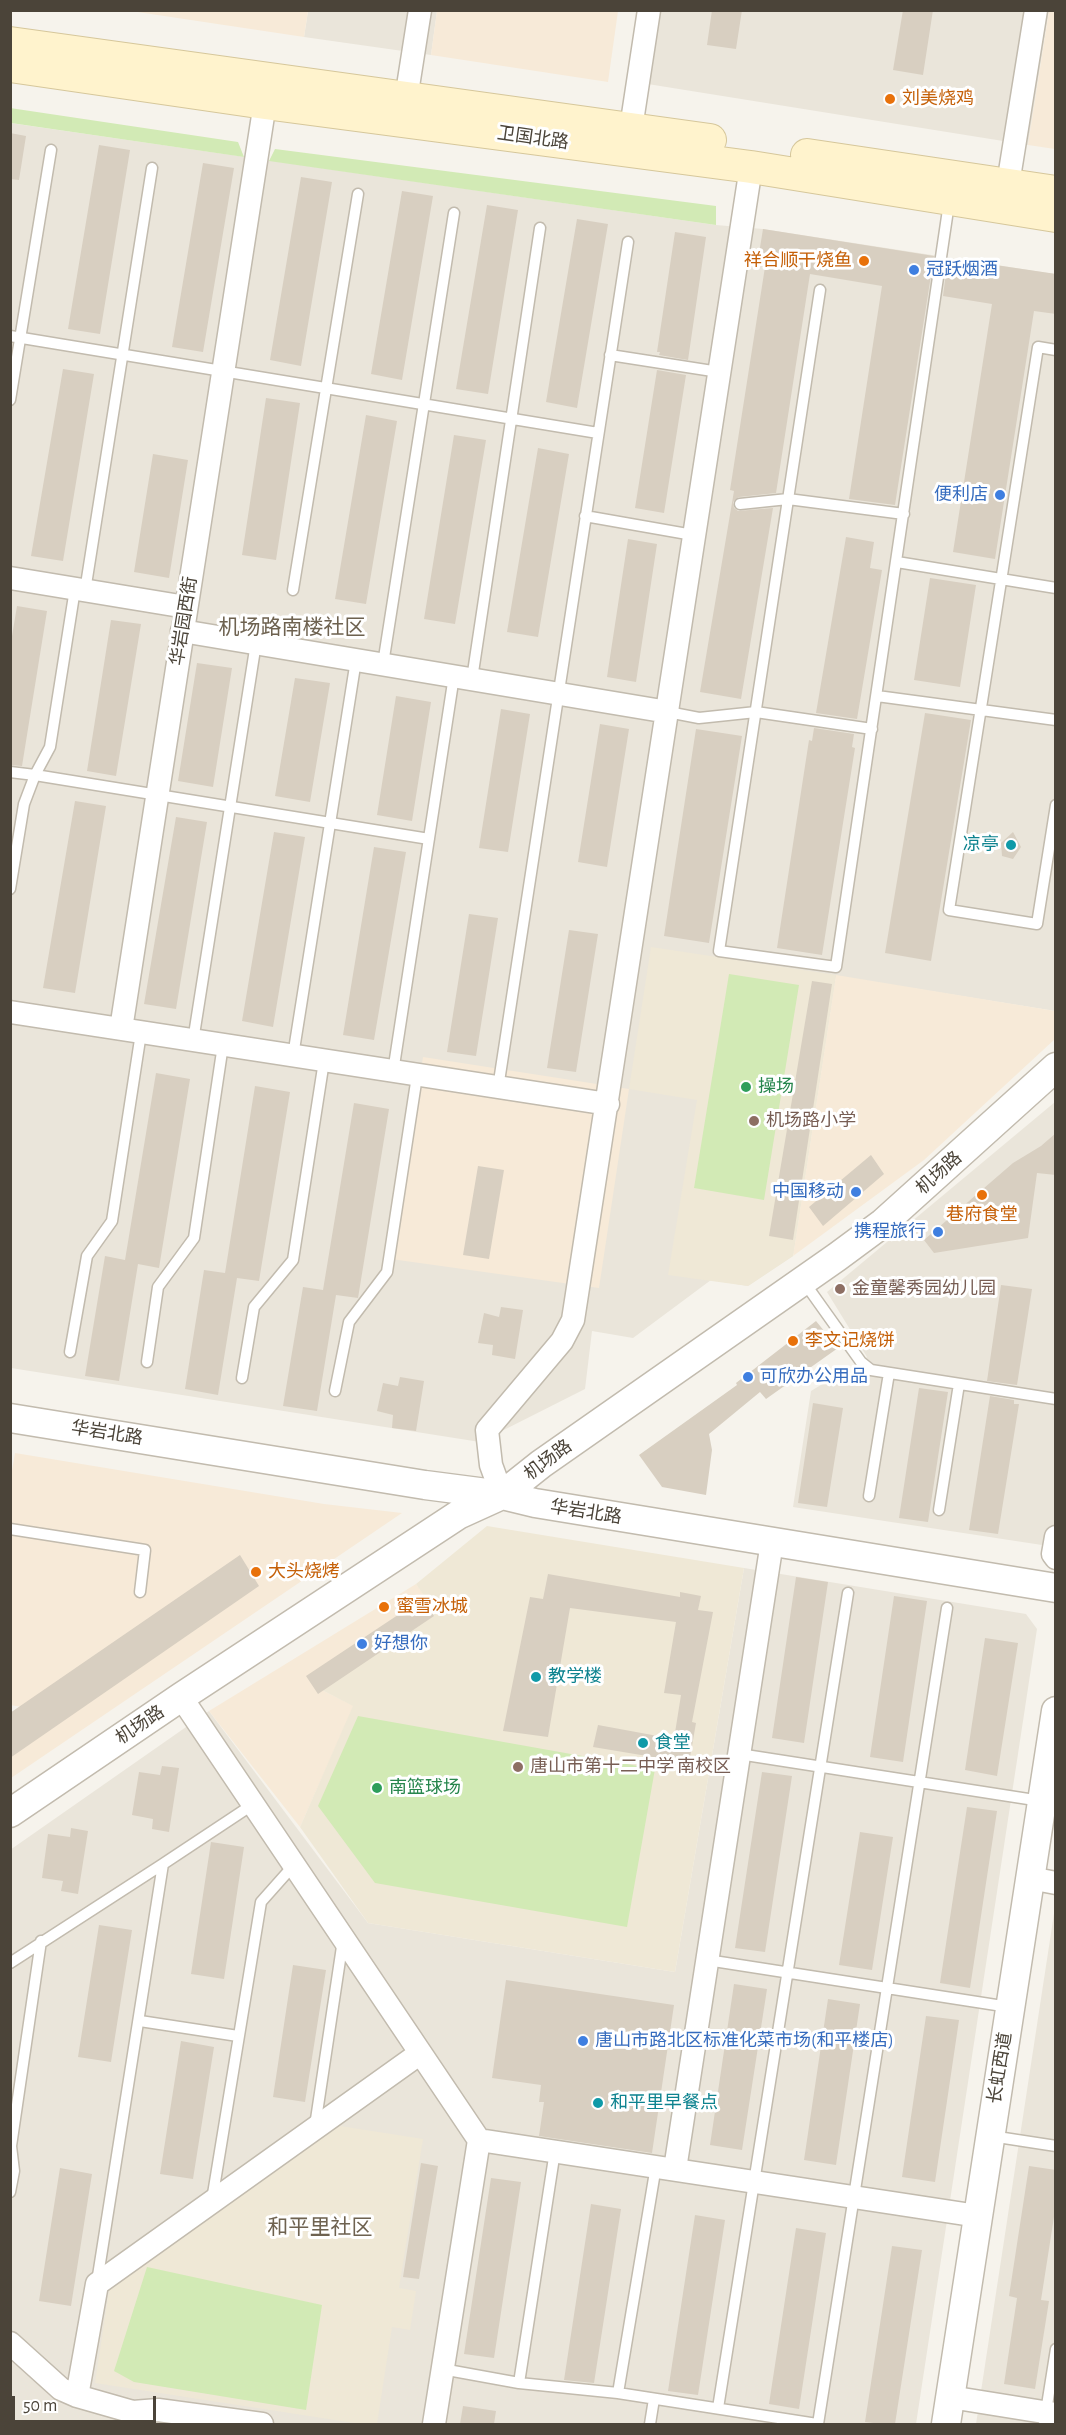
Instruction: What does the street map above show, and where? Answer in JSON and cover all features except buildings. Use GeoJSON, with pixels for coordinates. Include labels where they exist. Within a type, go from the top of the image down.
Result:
{"type":"FeatureCollection","features":[{"type":"Feature","properties":{"kind":"main road","name":"卫国北路"},"geometry":{"type":"LineString","coordinates":[[10,43],[631,128],[1056,192]]}},
{"type":"Feature","properties":{"kind":"main road","name":"卫国北路"},"geometry":{"type":"LineString","coordinates":[[10,66],[265,103],[751,167],[1056,216]]}},
{"type":"Feature","properties":{"kind":"street"},"geometry":{"type":"LineString","coordinates":[[406,99],[420,10]]}},
{"type":"Feature","properties":{"kind":"street"},"geometry":{"type":"LineString","coordinates":[[631,128],[649,10]]}},
{"type":"Feature","properties":{"kind":"street"},"geometry":{"type":"LineString","coordinates":[[1008,184],[1035,10]]}},
{"type":"Feature","properties":{"kind":"street","name":"华岩园西街"},"geometry":{"type":"LineString","coordinates":[[131,1031],[157,795],[265,103]]}},
{"type":"Feature","properties":{"kind":"street"},"geometry":{"type":"LineString","coordinates":[[502,1495],[491,1465],[487,1430],[562,1341],[573,1320],[751,167]]}},
{"type":"Feature","properties":{"kind":"street"},"geometry":{"type":"LineString","coordinates":[[10,578],[186,607]]}},
{"type":"Feature","properties":{"kind":"street"},"geometry":{"type":"LineString","coordinates":[[182,631],[668,712]]}},
{"type":"Feature","properties":{"kind":"street"},"geometry":{"type":"LineString","coordinates":[[10,1012],[608,1104]]}},
{"type":"Feature","properties":{"kind":"street","name":"机场路"},"geometry":{"type":"LineString","coordinates":[[10,1813],[181,1697],[458,1515],[502,1495],[551,1457],[883,1223],[1056,1067]]}},
{"type":"Feature","properties":{"kind":"street","name":"华岩北路"},"geometry":{"type":"LineString","coordinates":[[10,1418],[425,1485],[502,1495],[535,1503],[1056,1588]]}},
{"type":"Feature","properties":{"kind":"street"},"geometry":{"type":"LineString","coordinates":[[1056,1537],[1053,1554],[1056,1558]]}},
{"type":"Feature","properties":{"kind":"street"},"geometry":{"type":"LineString","coordinates":[[665,2167],[707,1960],[772,1542]]}},
{"type":"Feature","properties":{"kind":"street"},"geometry":{"type":"LineString","coordinates":[[181,1697],[419,2054],[479,2139],[434,2424]]}},
{"type":"Feature","properties":{"kind":"street","name":"长虹西道"},"geometry":{"type":"LineString","coordinates":[[946,2424],[1010,2007],[1043,1881],[1042,1802],[1056,1711]]}},
{"type":"Feature","properties":{"kind":"street"},"geometry":{"type":"LineString","coordinates":[[77,2396],[97,2284],[419,2054]]}},
{"type":"Feature","properties":{"kind":"street"},"geometry":{"type":"LineString","coordinates":[[479,2139],[978,2216]]}},
{"type":"Feature","properties":{"kind":"street"},"geometry":{"type":"LineString","coordinates":[[13,2351],[61,2389],[132,2418],[158,2410],[207,2420],[262,2424]]}},
{"type":"Feature","properties":{"kind":"street"},"geometry":{"type":"LineString","coordinates":[[950,2397],[1048,2417]]}},
{"type":"Feature","properties":{"kind":"lane"},"geometry":{"type":"LineString","coordinates":[[10,400],[16,337],[51,150]]}},
{"type":"Feature","properties":{"kind":"lane"},"geometry":{"type":"LineString","coordinates":[[10,889],[24,804],[50,747],[122,354],[152,168]]}},
{"type":"Feature","properties":{"kind":"lane"},"geometry":{"type":"LineString","coordinates":[[293,590],[358,194]]}},
{"type":"Feature","properties":{"kind":"lane"},"geometry":{"type":"LineString","coordinates":[[820,290],[719,951],[836,967],[950,199]]}},
{"type":"Feature","properties":{"kind":"lane"},"geometry":{"type":"LineString","coordinates":[[383,664],[454,213]]}},
{"type":"Feature","properties":{"kind":"lane"},"geometry":{"type":"LineString","coordinates":[[393,1072],[429,839],[463,677],[540,228]]}},
{"type":"Feature","properties":{"kind":"lane"},"geometry":{"type":"LineString","coordinates":[[498,1088],[628,242]]}},
{"type":"Feature","properties":{"kind":"lane"},"geometry":{"type":"LineString","coordinates":[[16,337],[598,433]]}},
{"type":"Feature","properties":{"kind":"lane"},"geometry":{"type":"LineString","coordinates":[[1056,350],[1038,347],[949,910],[1037,924],[1056,805]]}},
{"type":"Feature","properties":{"kind":"lane"},"geometry":{"type":"LineString","coordinates":[[610,355],[719,372]]}},
{"type":"Feature","properties":{"kind":"lane"},"geometry":{"type":"LineString","coordinates":[[740,504],[789,499],[904,514]]}},
{"type":"Feature","properties":{"kind":"lane"},"geometry":{"type":"LineString","coordinates":[[585,516],[693,535]]}},
{"type":"Feature","properties":{"kind":"lane"},"geometry":{"type":"LineString","coordinates":[[897,562],[1056,588]]}},
{"type":"Feature","properties":{"kind":"lane"},"geometry":{"type":"LineString","coordinates":[[193,1041],[256,643]]}},
{"type":"Feature","properties":{"kind":"lane"},"geometry":{"type":"LineString","coordinates":[[293,1056],[356,660]]}},
{"type":"Feature","properties":{"kind":"lane"},"geometry":{"type":"LineString","coordinates":[[878,696],[1056,720]]}},
{"type":"Feature","properties":{"kind":"lane"},"geometry":{"type":"LineString","coordinates":[[668,712],[699,718],[756,712],[873,729]]}},
{"type":"Feature","properties":{"kind":"lane"},"geometry":{"type":"LineString","coordinates":[[10,772],[429,839]]}},
{"type":"Feature","properties":{"kind":"lane"},"geometry":{"type":"LineString","coordinates":[[70,1352],[87,1256],[111,1221],[131,1031]]}},
{"type":"Feature","properties":{"kind":"lane"},"geometry":{"type":"LineString","coordinates":[[147,1362],[158,1287],[194,1238],[224,1046]]}},
{"type":"Feature","properties":{"kind":"lane"},"geometry":{"type":"LineString","coordinates":[[242,1378],[254,1307],[293,1260],[324,1061]]}},
{"type":"Feature","properties":{"kind":"lane"},"geometry":{"type":"LineString","coordinates":[[335,1391],[349,1322],[387,1272],[417,1076]]}},
{"type":"Feature","properties":{"kind":"lane"},"geometry":{"type":"LineString","coordinates":[[802,1280],[861,1362],[871,1370],[1056,1399]]}},
{"type":"Feature","properties":{"kind":"lane"},"geometry":{"type":"LineString","coordinates":[[869,1496],[889,1373]]}},
{"type":"Feature","properties":{"kind":"lane"},"geometry":{"type":"LineString","coordinates":[[939,1510],[959,1384]]}},
{"type":"Feature","properties":{"kind":"lane"},"geometry":{"type":"LineString","coordinates":[[10,1528],[145,1550],[140,1592]]}},
{"type":"Feature","properties":{"kind":"lane"},"geometry":{"type":"LineString","coordinates":[[718,2408],[848,1593]]}},
{"type":"Feature","properties":{"kind":"lane"},"geometry":{"type":"LineString","coordinates":[[442,2369],[519,2383],[618,2393],[817,2424],[947,1608]]}},
{"type":"Feature","properties":{"kind":"lane"},"geometry":{"type":"LineString","coordinates":[[739,1754],[1042,1802]]}},
{"type":"Feature","properties":{"kind":"lane"},"geometry":{"type":"LineString","coordinates":[[10,1963],[252,1805]]}},
{"type":"Feature","properties":{"kind":"lane"},"geometry":{"type":"LineString","coordinates":[[97,2284],[164,1864]]}},
{"type":"Feature","properties":{"kind":"lane"},"geometry":{"type":"LineString","coordinates":[[212,2203],[261,1902],[293,1866]]}},
{"type":"Feature","properties":{"kind":"lane"},"geometry":{"type":"LineString","coordinates":[[314,2127],[343,1940]]}},
{"type":"Feature","properties":{"kind":"lane"},"geometry":{"type":"LineString","coordinates":[[10,2192],[14,2171],[11,2146],[41,1941]]}},
{"type":"Feature","properties":{"kind":"lane"},"geometry":{"type":"LineString","coordinates":[[707,1960],[1010,2007]]}},
{"type":"Feature","properties":{"kind":"lane"},"geometry":{"type":"LineString","coordinates":[[140,2021],[238,2036]]}},
{"type":"Feature","properties":{"kind":"lane"},"geometry":{"type":"LineString","coordinates":[[990,2136],[1056,2146]]}},
{"type":"Feature","properties":{"kind":"lane"},"geometry":{"type":"LineString","coordinates":[[519,2383],[555,2151]]}},
{"type":"Feature","properties":{"kind":"lane"},"geometry":{"type":"LineString","coordinates":[[618,2393],[665,2167]]}},
{"type":"Feature","properties":{"kind":"lane"},"geometry":{"type":"LineString","coordinates":[[1048,2417],[1056,2349]]}},
{"type":"Feature","properties":{"kind":"lane"},"geometry":{"type":"LineString","coordinates":[[650,2424],[654,2398]]}},
{"type":"Feature","properties":{"kind":"shaded area"},"geometry":{"type":"Polygon","coordinates":[[[131,11],[308,11],[304,37],[131,11]]]}},
{"type":"Feature","properties":{"kind":"shaded area"},"geometry":{"type":"Polygon","coordinates":[[[308,11],[437,11],[431,55],[304,37],[308,11]]]}},
{"type":"Feature","properties":{"kind":"shaded area"},"geometry":{"type":"Polygon","coordinates":[[[437,11],[618,11],[608,82],[431,55],[437,11]]]}},
{"type":"Feature","properties":{"kind":"shaded area"},"geometry":{"type":"Polygon","coordinates":[[[640,11],[1049,11],[1028,145],[629,81],[640,11]]]}},
{"type":"Feature","properties":{"kind":"shaded area"},"geometry":{"type":"Polygon","coordinates":[[[1049,11],[1056,11],[1055,149],[1028,145],[1049,11]]]}},
{"type":"Feature","properties":{"kind":"shaded area"},"geometry":{"type":"Polygon","coordinates":[[[10,123],[716,225],[763,229],[1055,274],[1055,1011],[836,976],[793,1256],[748,1286],[711,1280],[633,1338],[592,1331],[585,1389],[480,1442],[11,1368],[10,123]]]}},
{"type":"Feature","properties":{"kind":"shaded area","name":"机场路小学"},"geometry":{"type":"Polygon","coordinates":[[[651,947],[836,975],[793,1256],[748,1286],[668,1275],[697,1100],[629,1089],[651,947]]]}},
{"type":"Feature","properties":{"kind":"shaded area"},"geometry":{"type":"Polygon","coordinates":[[[836,975],[1055,1011],[1055,1039],[924,1160],[793,1256],[836,975]]]}},
{"type":"Feature","properties":{"kind":"shaded area"},"geometry":{"type":"Polygon","coordinates":[[[423,1057],[629,1089],[599,1288],[391,1259],[423,1057]]]}},
{"type":"Feature","properties":{"kind":"shaded area"},"geometry":{"type":"Polygon","coordinates":[[[1055,1102],[1055,1547],[793,1507],[811,1391],[867,1357],[827,1292],[1055,1102]]]}},
{"type":"Feature","properties":{"kind":"shaded area"},"geometry":{"type":"Polygon","coordinates":[[[15,1453],[324,1504],[402,1513],[11,1778],[11,1716],[22,1707],[10,1705],[10,1482],[15,1453]]]}},
{"type":"Feature","properties":{"kind":"shaded area","name":"唐山市第十二中学 南校区"},"geometry":{"type":"Polygon","coordinates":[[[487,1526],[744,1568],[675,1972],[368,1923],[300,1827],[353,1706],[320,1689],[436,1613],[416,1584],[487,1526]]]}},
{"type":"Feature","properties":{"kind":"shaded area"},"geometry":{"type":"Polygon","coordinates":[[[744,1568],[1026,1614],[1037,1629],[916,2424],[11,2424],[10,1850],[209,1711],[368,1923],[675,1972],[744,1568]]]}},
{"type":"Feature","properties":{"kind":"shaded area"},"geometry":{"type":"Polygon","coordinates":[[[416,1584],[437,1612],[320,1689],[354,1706],[300,1827],[209,1711],[416,1584]]]}},
{"type":"Feature","properties":{"kind":"shaded area"},"geometry":{"type":"Polygon","coordinates":[[[1055,1907],[1055,2424],[976,2424],[1055,1907]]]}},
{"type":"Feature","properties":{"kind":"shaded area"},"geometry":{"type":"Polygon","coordinates":[[[340,2126],[423,2139],[399,2288],[416,2291],[410,2330],[392,2327],[377,2424],[361,2424],[95,2383],[110,2284],[340,2126]]]}},
{"type":"Feature","properties":{"kind":"green space"},"geometry":{"type":"Polygon","coordinates":[[[10,108],[238,142],[244,157],[11,123],[10,108]]]}},
{"type":"Feature","properties":{"kind":"green space"},"geometry":{"type":"Polygon","coordinates":[[[275,149],[716,206],[716,225],[269,161],[275,149]]]}},
{"type":"Feature","properties":{"kind":"green space","name":"操场"},"geometry":{"type":"Polygon","coordinates":[[[729,974],[799,985],[764,1200],[694,1188],[729,974]]]}},
{"type":"Feature","properties":{"kind":"green space"},"geometry":{"type":"Polygon","coordinates":[[[358,1716],[655,1769],[627,1927],[375,1883],[318,1806],[358,1716]]]}},
{"type":"Feature","properties":{"kind":"green space"},"geometry":{"type":"Polygon","coordinates":[[[147,2267],[322,2305],[306,2410],[134,2382],[114,2371],[147,2267]]]}},
{"type":"Feature","properties":{"kind":"place","name":"刘美烧鸡"},"geometry":{"type":"Point","coordinates":[890,99]}},
{"type":"Feature","properties":{"kind":"place","name":"祥合顺干烧鱼"},"geometry":{"type":"Point","coordinates":[864,261]}},
{"type":"Feature","properties":{"kind":"place","name":"冠跃烟酒"},"geometry":{"type":"Point","coordinates":[914,270]}},
{"type":"Feature","properties":{"kind":"place","name":"便利店"},"geometry":{"type":"Point","coordinates":[1000,495]}},
{"type":"Feature","properties":{"kind":"place","name":"凉亭"},"geometry":{"type":"Point","coordinates":[1011,845]}},
{"type":"Feature","properties":{"kind":"place","name":"操场"},"geometry":{"type":"Point","coordinates":[746,1087]}},
{"type":"Feature","properties":{"kind":"place","name":"机场路小学"},"geometry":{"type":"Point","coordinates":[754,1121]}},
{"type":"Feature","properties":{"kind":"place","name":"中国移动"},"geometry":{"type":"Point","coordinates":[856,1192]}},
{"type":"Feature","properties":{"kind":"place","name":"巷府食堂"},"geometry":{"type":"Point","coordinates":[982,1195]}},
{"type":"Feature","properties":{"kind":"place","name":"携程旅行"},"geometry":{"type":"Point","coordinates":[938,1232]}},
{"type":"Feature","properties":{"kind":"place","name":"金童馨秀园幼儿园"},"geometry":{"type":"Point","coordinates":[840,1289]}},
{"type":"Feature","properties":{"kind":"place","name":"李文记烧饼"},"geometry":{"type":"Point","coordinates":[793,1341]}},
{"type":"Feature","properties":{"kind":"place","name":"可欣办公用品"},"geometry":{"type":"Point","coordinates":[748,1377]}},
{"type":"Feature","properties":{"kind":"place","name":"大头烧烤"},"geometry":{"type":"Point","coordinates":[256,1572]}},
{"type":"Feature","properties":{"kind":"place","name":"蜜雪冰城"},"geometry":{"type":"Point","coordinates":[384,1607]}},
{"type":"Feature","properties":{"kind":"place","name":"好想你"},"geometry":{"type":"Point","coordinates":[362,1644]}},
{"type":"Feature","properties":{"kind":"place","name":"教学楼"},"geometry":{"type":"Point","coordinates":[536,1677]}},
{"type":"Feature","properties":{"kind":"place","name":"食堂"},"geometry":{"type":"Point","coordinates":[643,1743]}},
{"type":"Feature","properties":{"kind":"place","name":"唐山市第十二中学 南校区"},"geometry":{"type":"Point","coordinates":[518,1767]}},
{"type":"Feature","properties":{"kind":"place","name":"南篮球场"},"geometry":{"type":"Point","coordinates":[377,1788]}},
{"type":"Feature","properties":{"kind":"place","name":"唐山市路北区标准化菜市场(和平楼店)"},"geometry":{"type":"Point","coordinates":[583,2041]}},
{"type":"Feature","properties":{"kind":"place","name":"和平里早餐点"},"geometry":{"type":"Point","coordinates":[598,2103]}},
{"type":"Feature","properties":{"kind":"district","name":"机场路南楼社区"},"geometry":{"type":"Point","coordinates":[292,628]}},
{"type":"Feature","properties":{"kind":"district","name":"和平里社区"},"geometry":{"type":"Point","coordinates":[320,2228]}}]}
